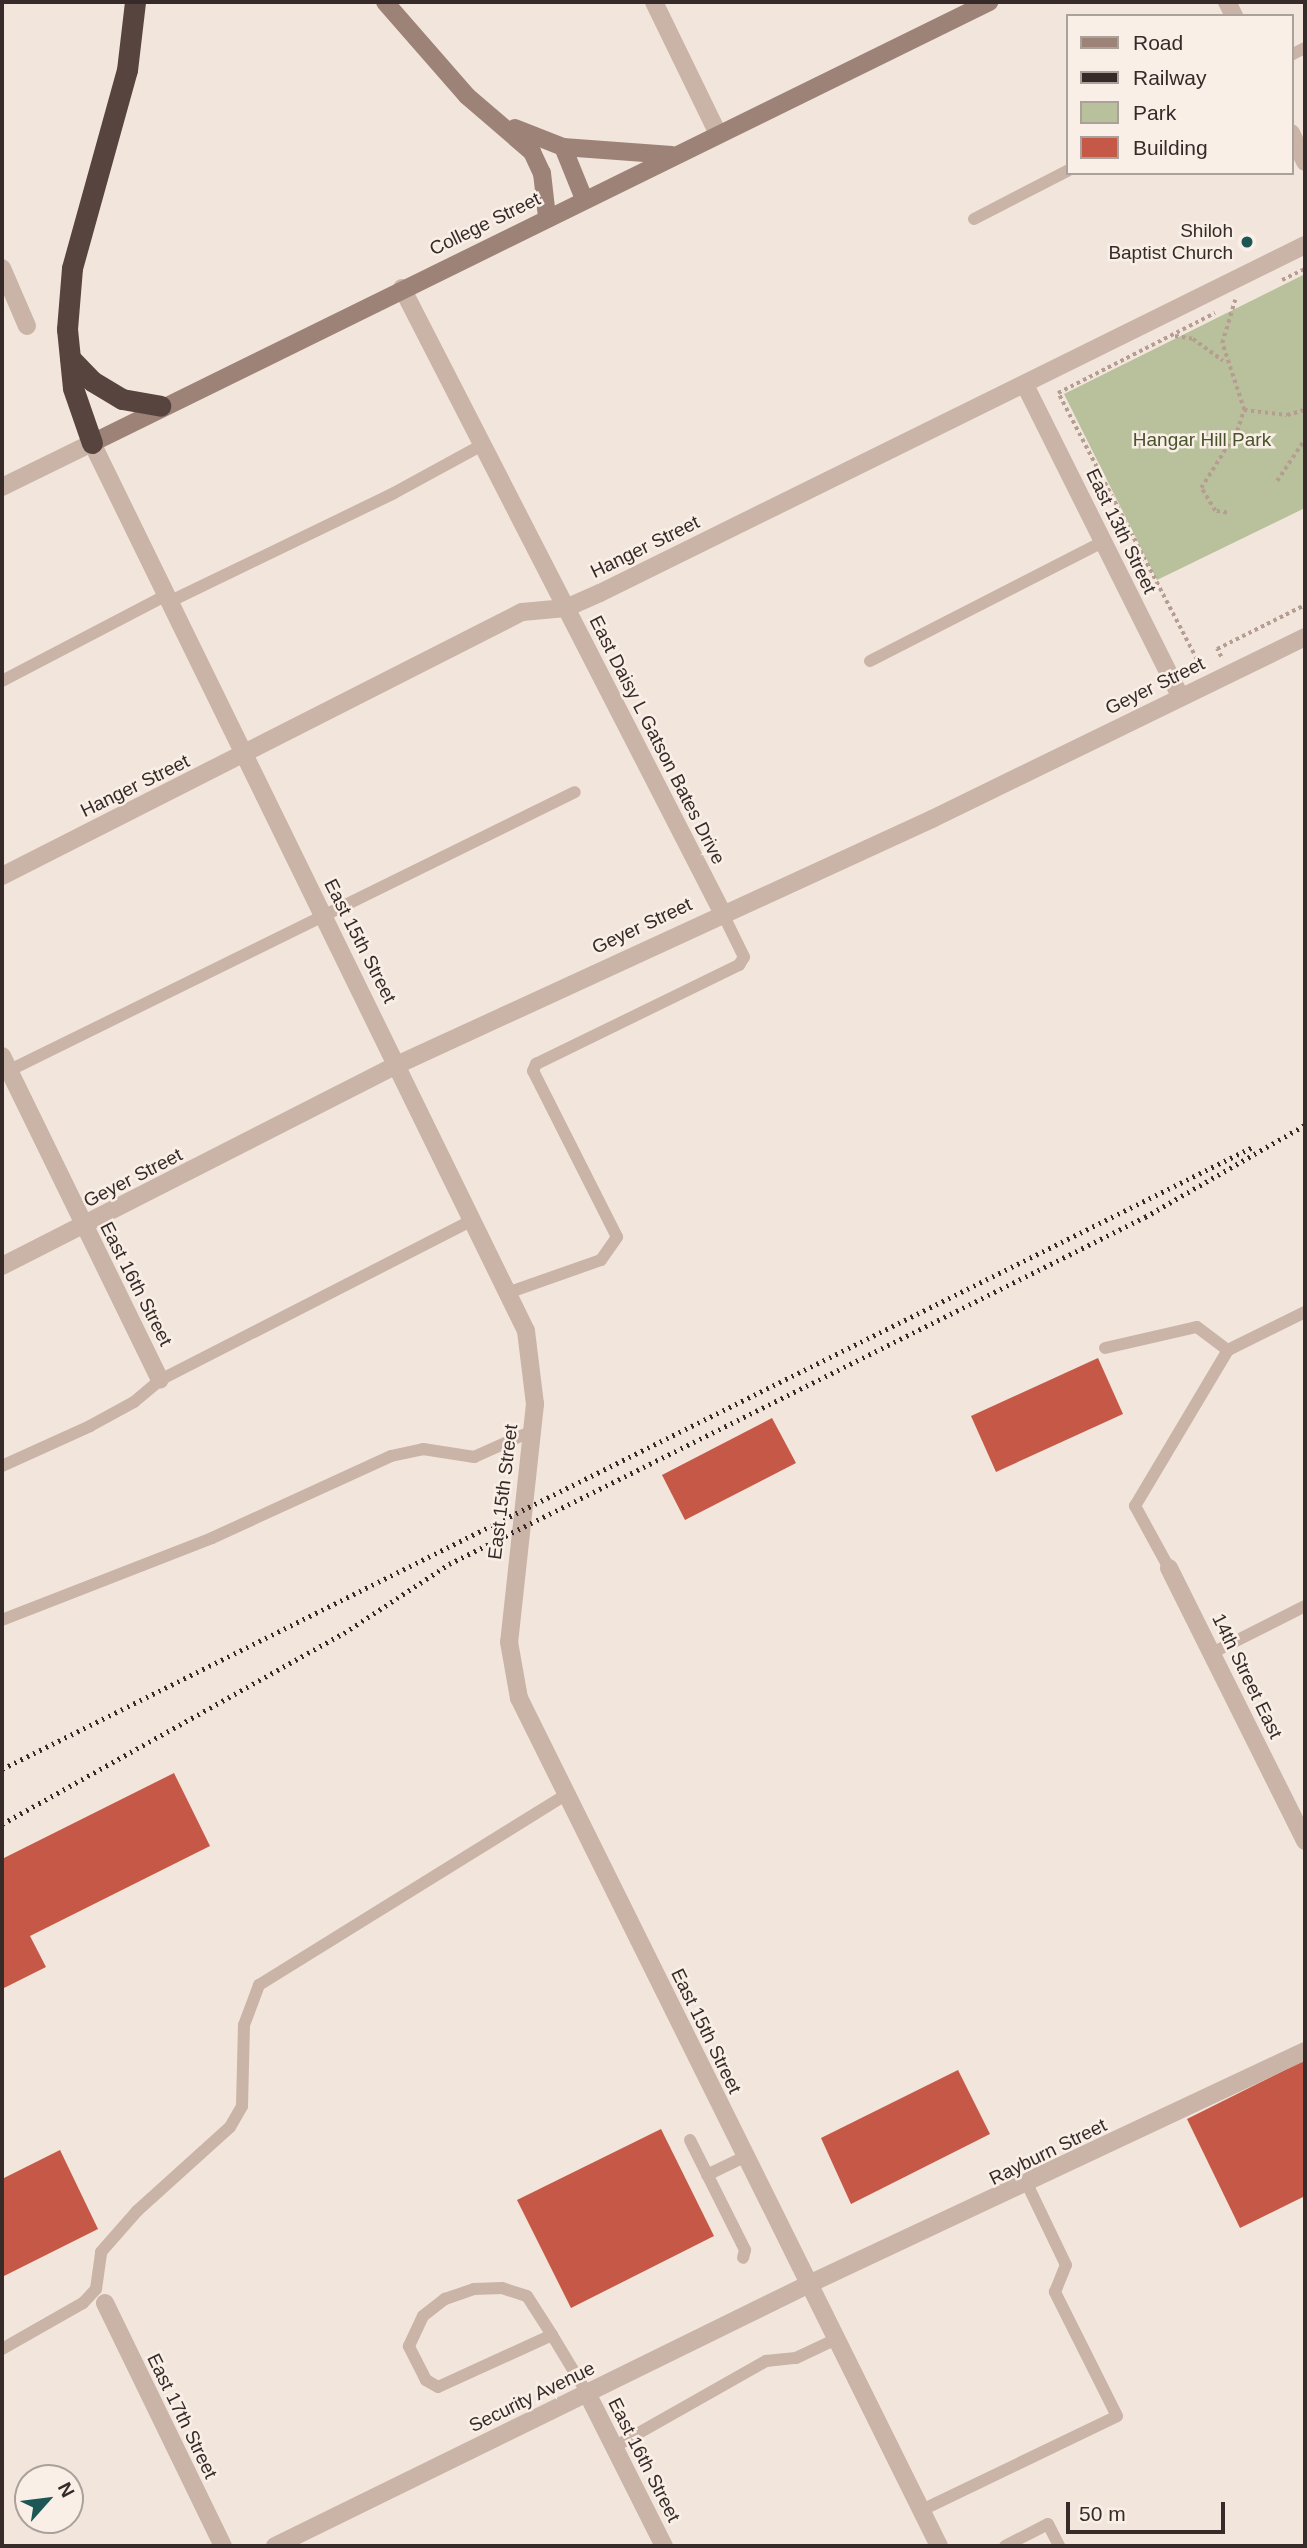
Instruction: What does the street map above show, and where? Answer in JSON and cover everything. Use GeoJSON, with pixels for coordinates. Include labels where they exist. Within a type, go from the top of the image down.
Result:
{"type":"FeatureCollection","features":[{"type":"Feature","properties":{"kind":"highway"},"geometry":{"type":"LineString","coordinates":[[92,443],[73,388],[70,358],[72,268],[127,70],[135,2]]}},
{"type":"Feature","properties":{"kind":"highway"},"geometry":{"type":"LineString","coordinates":[[70,358],[92,381],[122,399],[160,406]]}},
{"type":"Feature","properties":{"kind":"main road"},"geometry":{"type":"LineString","coordinates":[[386,2],[467,96],[499,121],[540,165],[547,218]]}},
{"type":"Feature","properties":{"kind":"main road","name":"College Street"},"geometry":{"type":"LineString","coordinates":[[92,443],[160,406],[547,218],[717,132],[989,2]]}},
{"type":"Feature","properties":{"kind":"main road"},"geometry":{"type":"LineString","coordinates":[[499,121],[563,147],[671,155]]}},
{"type":"Feature","properties":{"kind":"main road"},"geometry":{"type":"LineString","coordinates":[[563,147],[584,199]]}},
{"type":"Feature","properties":{"kind":"street"},"geometry":{"type":"LineString","coordinates":[[654,2],[717,132]]}},
{"type":"Feature","properties":{"kind":"street"},"geometry":{"type":"LineString","coordinates":[[1293,138],[1305,162]]}},
{"type":"Feature","properties":{"kind":"street","name":"Hanger Street"},"geometry":{"type":"LineString","coordinates":[[2,876],[245,755],[522,612],[566,608],[1025,385],[1305,245]]}},
{"type":"Feature","properties":{"kind":"street"},"geometry":{"type":"LineString","coordinates":[[2,268],[7,292],[27,327]]}},
{"type":"Feature","properties":{"kind":"street","name":"East Daisy L Gatson Bates Drive"},"geometry":{"type":"LineString","coordinates":[[402,288],[722,912]]}},
{"type":"Feature","properties":{"kind":"street","name":"East 13th Street"},"geometry":{"type":"LineString","coordinates":[[1025,385],[1180,696]]}},
{"type":"Feature","properties":{"kind":"street","name":"College Street"},"geometry":{"type":"LineString","coordinates":[[2,487],[92,443]]}},
{"type":"Feature","properties":{"kind":"street","name":"East 15th Street"},"geometry":{"type":"LineString","coordinates":[[92,443],[510,1292],[531,1350],[532,1432],[510,1619],[511,1678],[834,2340],[939,2546]]}},
{"type":"Feature","properties":{"kind":"street","name":"Geyer Street"},"geometry":{"type":"LineString","coordinates":[[2,1266],[399,1064],[722,912],[932,819],[1305,637]]}},
{"type":"Feature","properties":{"kind":"street","name":"East 16th Street"},"geometry":{"type":"LineString","coordinates":[[4,1067],[160,1380]]}},
{"type":"Feature","properties":{"kind":"street","name":"14th Street East"},"geometry":{"type":"LineString","coordinates":[[1169,1568],[1304,1834]]}},
{"type":"Feature","properties":{"kind":"street","name":"Rayburn Street"},"geometry":{"type":"LineString","coordinates":[[807,2285],[1028,2186],[1305,2051]]}},
{"type":"Feature","properties":{"kind":"street","name":"Security Avenue"},"geometry":{"type":"LineString","coordinates":[[275,2546],[807,2285]]}},
{"type":"Feature","properties":{"kind":"street","name":"East 17th Street"},"geometry":{"type":"LineString","coordinates":[[100,2296],[223,2546]]}},
{"type":"Feature","properties":{"kind":"street","name":"East 16th Street"},"geometry":{"type":"LineString","coordinates":[[587,2393],[664,2546]]}},
{"type":"Feature","properties":{"kind":"lane"},"geometry":{"type":"LineString","coordinates":[[974,219],[1066,172]]}},
{"type":"Feature","properties":{"kind":"lane"},"geometry":{"type":"LineString","coordinates":[[2,681],[168,598],[394,493],[482,445]]}},
{"type":"Feature","properties":{"kind":"lane"},"geometry":{"type":"LineString","coordinates":[[870,661],[1103,542]]}},
{"type":"Feature","properties":{"kind":"lane"},"geometry":{"type":"LineString","coordinates":[[4,1067],[575,792]]}},
{"type":"Feature","properties":{"kind":"lane"},"geometry":{"type":"LineString","coordinates":[[510,1292],[601,1260],[617,1237],[533,1071],[536,1064],[739,965],[744,957],[722,912]]}},
{"type":"Feature","properties":{"kind":"lane"},"geometry":{"type":"LineString","coordinates":[[2,1466],[119,1410],[160,1380],[474,1219]]}},
{"type":"Feature","properties":{"kind":"lane"},"geometry":{"type":"LineString","coordinates":[[1169,1568],[1135,1506],[1228,1350],[1305,1312]]}},
{"type":"Feature","properties":{"kind":"lane"},"geometry":{"type":"LineString","coordinates":[[1105,1348],[1198,1327],[1228,1350]]}},
{"type":"Feature","properties":{"kind":"lane"},"geometry":{"type":"LineString","coordinates":[[2,1620],[212,1538],[391,1456],[423,1449],[474,1457],[532,1432]]}},
{"type":"Feature","properties":{"kind":"lane"},"geometry":{"type":"LineString","coordinates":[[1212,1653],[1305,1606]]}},
{"type":"Feature","properties":{"kind":"lane"},"geometry":{"type":"LineString","coordinates":[[2,2350],[83,2302],[100,2296],[101,2252],[137,2211],[230,2127],[242,2106],[244,2025],[259,1985],[566,1795]]}},
{"type":"Feature","properties":{"kind":"lane"},"geometry":{"type":"LineString","coordinates":[[690,2140],[745,2250],[743,2258]]}},
{"type":"Feature","properties":{"kind":"lane"},"geometry":{"type":"LineString","coordinates":[[707,2175],[744,2157]]}},
{"type":"Feature","properties":{"kind":"lane"},"geometry":{"type":"LineString","coordinates":[[922,2510],[1117,2416],[1055,2292],[1066,2266],[1028,2186]]}},
{"type":"Feature","properties":{"kind":"lane"},"geometry":{"type":"LineString","coordinates":[[552,2335],[438,2387],[426,2380],[409,2346],[423,2316],[474,2289],[527,2296],[552,2335],[587,2393]]}},
{"type":"Feature","properties":{"kind":"lane"},"geometry":{"type":"LineString","coordinates":[[614,2447],[766,2361],[796,2358],[834,2340]]}},
{"type":"Feature","properties":{"kind":"lane"},"geometry":{"type":"LineString","coordinates":[[1005,2546],[1048,2524],[1059,2546]]}},
{"type":"Feature","properties":{"kind":"path"},"geometry":{"type":"LineString","coordinates":[[1270,286],[1305,270]]}},
{"type":"Feature","properties":{"kind":"path"},"geometry":{"type":"LineString","coordinates":[[1227,513],[1215,511],[1201,488],[1237,431],[1244,410],[1224,362],[1223,343],[1237,295]]}},
{"type":"Feature","properties":{"kind":"path"},"geometry":{"type":"LineString","coordinates":[[1246,297],[1175,336],[1058,393],[1199,667],[1222,658],[1217,649],[1305,605]]}},
{"type":"Feature","properties":{"kind":"path"},"geometry":{"type":"LineString","coordinates":[[1164,335],[1193,339],[1224,362]]}},
{"type":"Feature","properties":{"kind":"path"},"geometry":{"type":"LineString","coordinates":[[1244,410],[1287,415],[1305,410]]}},
{"type":"Feature","properties":{"kind":"path"},"geometry":{"type":"LineString","coordinates":[[1277,481],[1305,439]]}},
{"type":"Feature","properties":{"kind":"green space","name":"Hangar Hill Park"},"geometry":{"type":"Polygon","coordinates":[[[1305,274],[1305,508],[1157,580],[1064,394],[1305,274]]]}},
{"type":"Feature","properties":{"kind":"building"},"geometry":{"type":"Polygon","coordinates":[[[1098,1358],[1123,1414],[996,1472],[971,1416],[1098,1358]]]}},
{"type":"Feature","properties":{"kind":"building"},"geometry":{"type":"Polygon","coordinates":[[[772,1418],[796,1463],[685,1520],[662,1475],[772,1418]]]}},
{"type":"Feature","properties":{"kind":"building"},"geometry":{"type":"Polygon","coordinates":[[[174,1773],[210,1846],[30,1936],[46,1967],[2,1989],[2,1859],[174,1773]]]}},
{"type":"Feature","properties":{"kind":"building"},"geometry":{"type":"Polygon","coordinates":[[[1305,2060],[1305,2196],[1240,2228],[1187,2119],[1305,2060]]]}},
{"type":"Feature","properties":{"kind":"building"},"geometry":{"type":"Polygon","coordinates":[[[958,2070],[990,2134],[851,2204],[821,2138],[958,2070]]]}},
{"type":"Feature","properties":{"kind":"building"},"geometry":{"type":"Polygon","coordinates":[[[661,2129],[714,2236],[571,2308],[517,2200],[661,2129]]]}},
{"type":"Feature","properties":{"kind":"building"},"geometry":{"type":"Polygon","coordinates":[[[60,2150],[98,2229],[2,2277],[2,2179],[60,2150]]]}},
{"type":"Feature","properties":{"kind":"railway"},"geometry":{"type":"LineString","coordinates":[[2,1824],[344,1633],[449,1564],[1145,1217],[1305,1125]]}},
{"type":"Feature","properties":{"kind":"railway"},"geometry":{"type":"LineString","coordinates":[[2,1769],[1255,1146]]}},
{"type":"Feature","properties":{"kind":"place","name":"Shiloh Baptist Church"},"geometry":{"type":"Point","coordinates":[1247,242]}}]}
